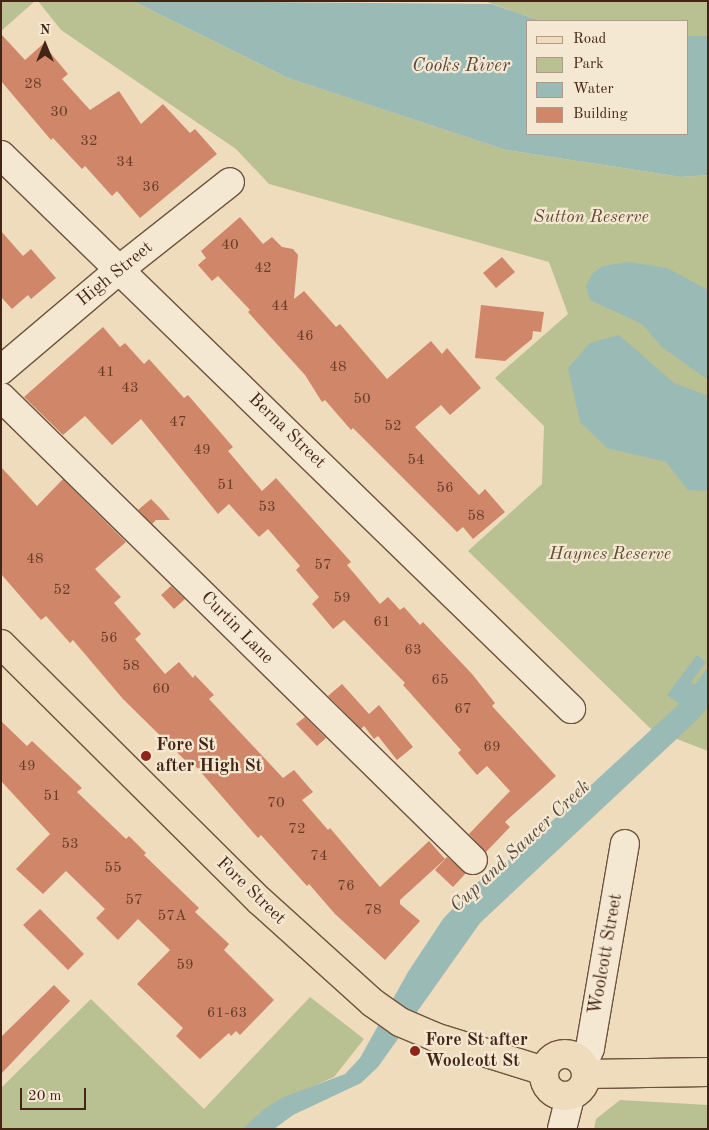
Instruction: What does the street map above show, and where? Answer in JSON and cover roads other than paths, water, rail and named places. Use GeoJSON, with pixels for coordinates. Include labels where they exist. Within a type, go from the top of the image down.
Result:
{"type":"FeatureCollection","features":[{"type":"Feature","properties":{"kind":"main road","name":"Fore Street"},"geometry":{"type":"LineString","coordinates":[[1,644],[260,901],[359,992],[400,1022],[434,1037],[544,1071]]}},
{"type":"Feature","properties":{"kind":"main road"},"geometry":{"type":"LineString","coordinates":[[585,1069],[582,1088],[570,1096],[550,1091],[544,1071],[550,1060],[561,1054],[573,1056],[585,1069],[708,1072]]}},
{"type":"Feature","properties":{"kind":"street","name":"Berna Street"},"geometry":{"type":"LineString","coordinates":[[1,155],[571,709]]}},
{"type":"Feature","properties":{"kind":"street","name":"High Street"},"geometry":{"type":"LineString","coordinates":[[1,370],[120,269],[230,182]]}},
{"type":"Feature","properties":{"kind":"street","name":"Curtin Lane"},"geometry":{"type":"LineString","coordinates":[[1,397],[473,860]]}},
{"type":"Feature","properties":{"kind":"street","name":"Woolcott Street"},"geometry":{"type":"LineString","coordinates":[[585,1069],[625,844]]}},
{"type":"Feature","properties":{"kind":"street"},"geometry":{"type":"LineString","coordinates":[[562,1129],[570,1096]]}},
{"type":"Feature","properties":{"kind":"water","name":"Cooks River"},"geometry":{"type":"Polygon","coordinates":[[[133,1],[492,4],[538,20],[526,20],[526,135],[689,135],[689,36],[708,36],[708,175],[681,177],[506,150],[288,78],[133,1]]]}},
{"type":"Feature","properties":{"kind":"water"},"geometry":{"type":"Polygon","coordinates":[[[628,262],[667,268],[708,290],[708,380],[662,347],[642,324],[590,300],[586,286],[593,273],[603,266],[628,262]]]}},
{"type":"Feature","properties":{"kind":"water"},"geometry":{"type":"Polygon","coordinates":[[[619,335],[674,383],[708,396],[708,491],[688,490],[666,462],[607,448],[580,422],[568,368],[590,343],[619,335]]]}},
{"type":"Feature","properties":{"kind":"water"},"geometry":{"type":"Polygon","coordinates":[[[697,655],[706,662],[691,682],[695,685],[708,667],[708,707],[699,718],[480,923],[378,1067],[361,1083],[293,1115],[274,1129],[243,1129],[264,1109],[284,1097],[345,1074],[360,1058],[408,972],[443,919],[478,882],[514,856],[679,704],[667,695],[697,655]]]}},
{"type":"Feature","properties":{"kind":"place","name":"Fore St after High St"},"geometry":{"type":"Point","coordinates":[146,756]}},
{"type":"Feature","properties":{"kind":"place","name":"Fore St after Woolcott St"},"geometry":{"type":"Point","coordinates":[415,1051]}},
{"type":"Feature","properties":{"kind":"park label","name":"Sutton Reserve"},"geometry":{"type":"Point","coordinates":[591,217]}},
{"type":"Feature","properties":{"kind":"park label","name":"Haynes Reserve"},"geometry":{"type":"Point","coordinates":[610,554]}},
{"type":"Feature","properties":{"kind":"water label","name":"Cup and Saucer Creek"},"geometry":{"type":"Point","coordinates":[521,847]}}]}
